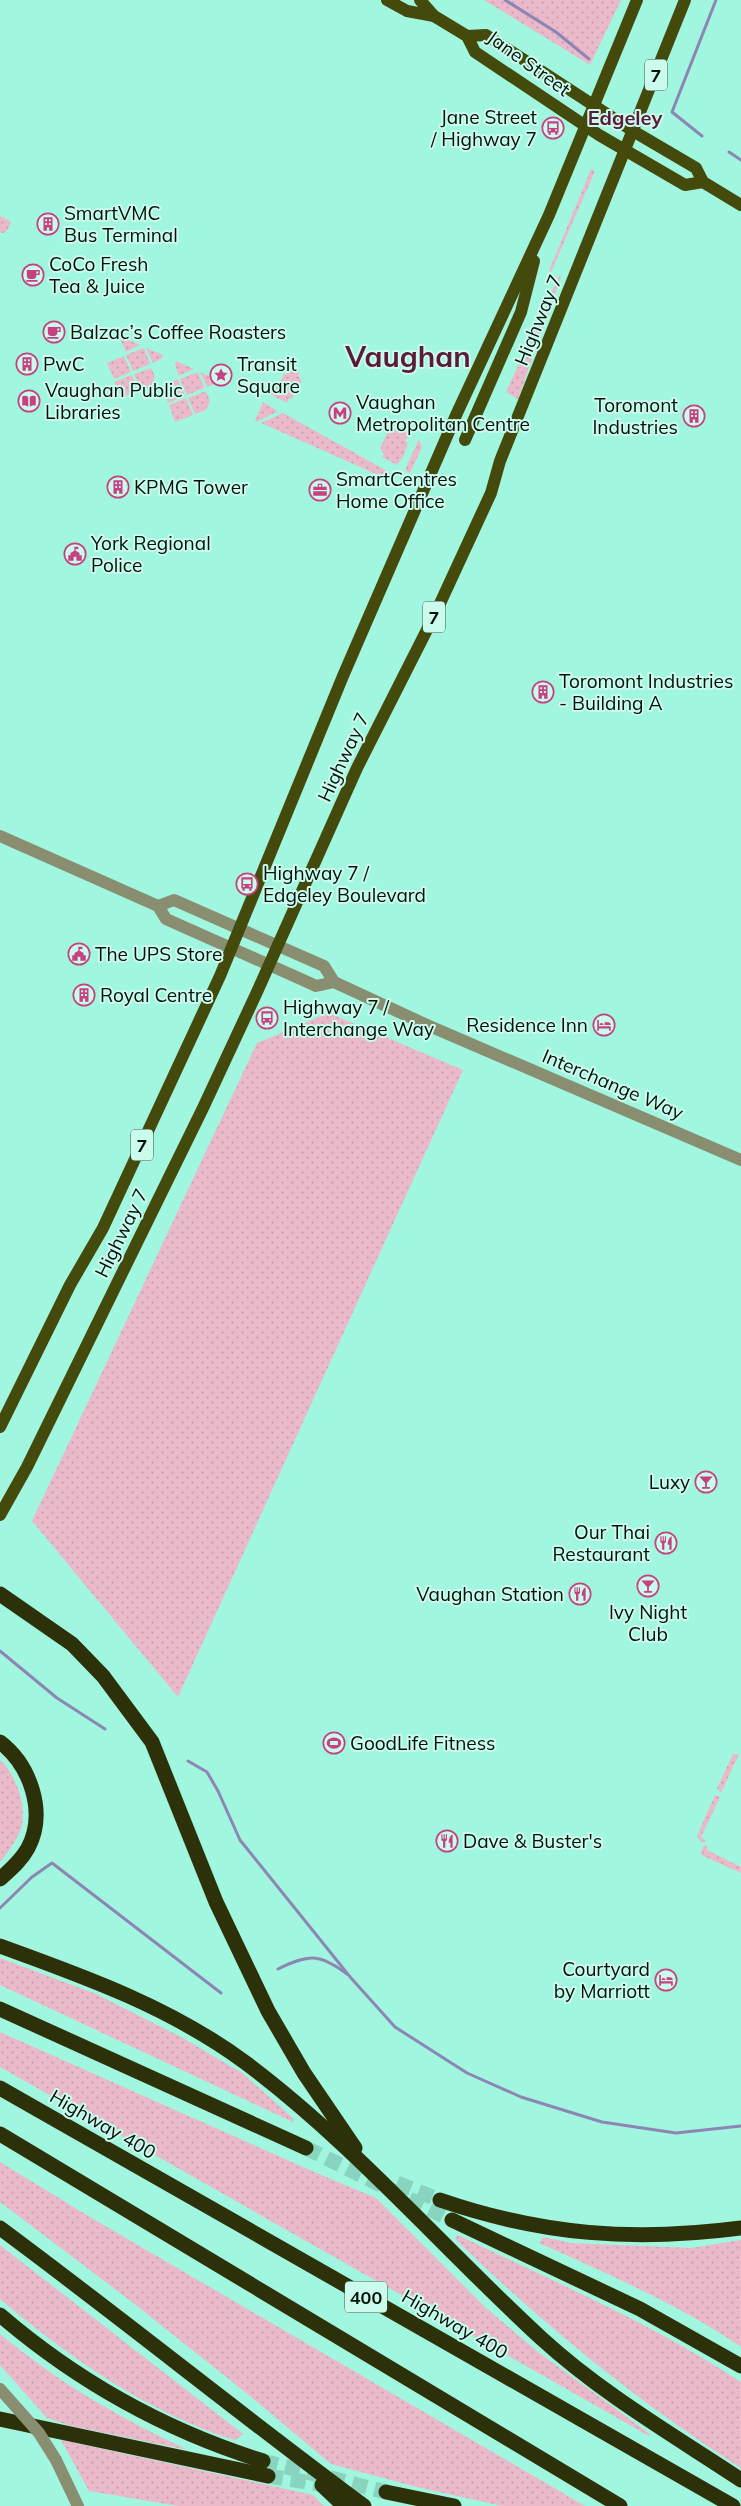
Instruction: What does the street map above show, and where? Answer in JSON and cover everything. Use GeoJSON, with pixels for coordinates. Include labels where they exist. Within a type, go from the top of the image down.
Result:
{"type":"FeatureCollection","features":[{"type":"Feature","properties":{"kind":"highway"},"geometry":{"type":"LineString","coordinates":[[0,1594],[72,1644],[103,1676],[152,1742],[216,1902],[268,2011],[312,2086],[371,2170]]}},
{"type":"Feature","properties":{"kind":"highway"},"geometry":{"type":"LineString","coordinates":[[0,1742],[13,1752],[29,1778],[35,1800],[35,1827],[28,1848],[16,1865],[0,1879]]}},
{"type":"Feature","properties":{"kind":"highway"},"geometry":{"type":"LineString","coordinates":[[0,1946],[104,1984],[172,2016],[245,2063],[371,2170],[447,2249],[543,2340],[612,2395],[741,2480]]}},
{"type":"Feature","properties":{"kind":"highway"},"geometry":{"type":"LineString","coordinates":[[0,2009],[306,2148]]}},
{"type":"Feature","properties":{"kind":"highway","name":"Highway 400"},"geometry":{"type":"LineString","coordinates":[[0,2088],[733,2506]]}},
{"type":"Feature","properties":{"kind":"highway","name":"400"},"geometry":{"type":"LineString","coordinates":[[0,2134],[620,2506]]}},
{"type":"Feature","properties":{"kind":"highway"},"geometry":{"type":"LineString","coordinates":[[440,2200],[487,2215],[535,2226],[615,2236],[703,2233],[741,2228]]}},
{"type":"Feature","properties":{"kind":"highway"},"geometry":{"type":"LineString","coordinates":[[452,2220],[640,2309],[714,2348],[741,2366]]}},
{"type":"Feature","properties":{"kind":"highway"},"geometry":{"type":"LineString","coordinates":[[0,2228],[124,2320],[276,2441],[364,2506]]}},
{"type":"Feature","properties":{"kind":"highway"},"geometry":{"type":"LineString","coordinates":[[0,2315],[51,2357],[122,2402],[201,2440],[263,2461]]}},
{"type":"Feature","properties":{"kind":"highway"},"geometry":{"type":"LineString","coordinates":[[0,2418],[268,2476]]}},
{"type":"Feature","properties":{"kind":"highway"},"geometry":{"type":"LineString","coordinates":[[276,2441],[344,2506]]}},
{"type":"Feature","properties":{"kind":"highway"},"geometry":{"type":"LineString","coordinates":[[386,2492],[454,2506]]}},
{"type":"Feature","properties":{"kind":"main road","name":"Jane Street"},"geometry":{"type":"LineString","coordinates":[[387,0],[407,11],[434,16]]}},
{"type":"Feature","properties":{"kind":"main road","name":"Jane Street"},"geometry":{"type":"LineString","coordinates":[[420,0],[434,16],[467,36],[475,52],[585,126],[685,185],[702,182]]}},
{"type":"Feature","properties":{"kind":"main road","name":"Highway 7"},"geometry":{"type":"LineString","coordinates":[[0,1427],[70,1285],[103,1228],[184,1057],[343,676],[439,453],[540,234],[637,0]]}},
{"type":"Feature","properties":{"kind":"main road","name":"Highway 7"},"geometry":{"type":"LineString","coordinates":[[0,1515],[27,1466],[117,1286],[270,964],[357,768],[437,610],[491,493],[500,461],[616,176],[624,150],[685,0]]}},
{"type":"Feature","properties":{"kind":"main road","name":"Jane Street"},"geometry":{"type":"LineString","coordinates":[[467,36],[486,35],[593,106],[696,168],[702,182],[741,205]]}},
{"type":"Feature","properties":{"kind":"main road"},"geometry":{"type":"LineString","coordinates":[[465,440],[521,312],[540,234]]}},
{"type":"Feature","properties":{"kind":"street"},"geometry":{"type":"LineString","coordinates":[[0,836],[158,906]]}},
{"type":"Feature","properties":{"kind":"street","name":"Interchange Way"},"geometry":{"type":"LineString","coordinates":[[334,982],[316,986],[166,919],[158,906],[174,900],[278,944],[324,966],[334,982],[426,1026],[741,1160]]}},
{"type":"Feature","properties":{"kind":"street"},"geometry":{"type":"LineString","coordinates":[[0,2389],[39,2433],[56,2460],[78,2506]]}},
{"type":"Feature","properties":{"kind":"shaded area"},"geometry":{"type":"Polygon","coordinates":[[[484,0],[621,0],[590,65],[484,0]]]}},
{"type":"Feature","properties":{"kind":"shaded area"},"geometry":{"type":"Polygon","coordinates":[[[591,169],[595,171],[551,272],[549,271],[591,169]]]}},
{"type":"Feature","properties":{"kind":"shaded area"},"geometry":{"type":"Polygon","coordinates":[[[0,216],[11,223],[6,232],[2,233],[0,232],[0,216]]]}},
{"type":"Feature","properties":{"kind":"shaded area"},"geometry":{"type":"Polygon","coordinates":[[[560,274],[561,277],[518,399],[506,392],[560,274]]]}},
{"type":"Feature","properties":{"kind":"shaded area"},"geometry":{"type":"Polygon","coordinates":[[[119,336],[140,345],[126,352],[119,336]]]}},
{"type":"Feature","properties":{"kind":"shaded area"},"geometry":{"type":"Polygon","coordinates":[[[144,348],[150,364],[133,371],[126,355],[144,348]]]}},
{"type":"Feature","properties":{"kind":"shaded area"},"geometry":{"type":"Polygon","coordinates":[[[146,348],[163,355],[161,359],[153,363],[146,348]]]}},
{"type":"Feature","properties":{"kind":"shaded area"},"geometry":{"type":"Polygon","coordinates":[[[124,356],[131,372],[114,379],[107,363],[124,356]]]}},
{"type":"Feature","properties":{"kind":"shaded area"},"geometry":{"type":"Polygon","coordinates":[[[176,361],[194,369],[179,376],[175,365],[176,361]]]}},
{"type":"Feature","properties":{"kind":"shaded area"},"geometry":{"type":"Polygon","coordinates":[[[151,368],[155,376],[151,387],[141,391],[134,374],[151,368]]]}},
{"type":"Feature","properties":{"kind":"shaded area"},"geometry":{"type":"Polygon","coordinates":[[[291,368],[300,372],[298,375],[302,381],[292,399],[289,398],[287,403],[268,393],[273,385],[277,387],[284,374],[286,375],[291,368]]]}},
{"type":"Feature","properties":{"kind":"shaded area"},"geometry":{"type":"Polygon","coordinates":[[[198,372],[204,388],[187,395],[180,379],[198,372]]]}},
{"type":"Feature","properties":{"kind":"shaded area"},"geometry":{"type":"Polygon","coordinates":[[[200,372],[221,381],[207,387],[200,372]]]}},
{"type":"Feature","properties":{"kind":"shaded area"},"geometry":{"type":"Polygon","coordinates":[[[132,375],[138,391],[121,398],[114,382],[132,375]]]}},
{"type":"Feature","properties":{"kind":"shaded area"},"geometry":{"type":"Polygon","coordinates":[[[178,379],[185,396],[168,403],[165,394],[170,383],[178,379]]]}},
{"type":"Feature","properties":{"kind":"shaded area"},"geometry":{"type":"Polygon","coordinates":[[[206,391],[210,401],[206,410],[195,414],[188,398],[206,391]]]}},
{"type":"Feature","properties":{"kind":"shaded area"},"geometry":{"type":"Polygon","coordinates":[[[186,398],[193,415],[175,422],[169,405],[186,398]]]}},
{"type":"Feature","properties":{"kind":"shaded area"},"geometry":{"type":"Polygon","coordinates":[[[263,402],[278,411],[257,422],[255,421],[263,402]]]}},
{"type":"Feature","properties":{"kind":"shaded area"},"geometry":{"type":"Polygon","coordinates":[[[283,413],[396,476],[394,482],[261,423],[283,413]]]}},
{"type":"Feature","properties":{"kind":"shaded area"},"geometry":{"type":"Polygon","coordinates":[[[398,427],[410,433],[405,441],[408,443],[403,457],[397,465],[382,457],[384,454],[380,448],[389,430],[397,430],[398,427]]]}},
{"type":"Feature","properties":{"kind":"shaded area"},"geometry":{"type":"Polygon","coordinates":[[[419,439],[422,447],[410,473],[405,470],[419,439]]]}},
{"type":"Feature","properties":{"kind":"shaded area"},"geometry":{"type":"Polygon","coordinates":[[[329,1013],[463,1070],[178,1697],[32,1521],[257,1043],[329,1013]]]}},
{"type":"Feature","properties":{"kind":"shaded area"},"geometry":{"type":"Polygon","coordinates":[[[733,1754],[739,1754],[721,1793],[717,1788],[733,1754]]]}},
{"type":"Feature","properties":{"kind":"shaded area"},"geometry":{"type":"Polygon","coordinates":[[[0,1760],[15,1781],[21,1799],[23,1817],[19,1833],[0,1862],[0,1760]]]}},
{"type":"Feature","properties":{"kind":"shaded area"},"geometry":{"type":"Polygon","coordinates":[[[715,1795],[720,1797],[701,1837],[707,1842],[701,1842],[697,1836],[715,1795]]]}},
{"type":"Feature","properties":{"kind":"shaded area"},"geometry":{"type":"Polygon","coordinates":[[[707,1845],[707,1850],[741,1867],[741,1873],[701,1855],[703,1846],[707,1845]]]}},
{"type":"Feature","properties":{"kind":"shaded area"},"geometry":{"type":"Polygon","coordinates":[[[0,1958],[96,1994],[183,2038],[242,2073],[294,2119],[293,2122],[0,1985],[0,1958]]]}},
{"type":"Feature","properties":{"kind":"shaded area"},"geometry":{"type":"Polygon","coordinates":[[[0,2032],[376,2198],[486,2308],[538,2352],[650,2434],[649,2436],[0,2067],[0,2032]]]}},
{"type":"Feature","properties":{"kind":"shaded area"},"geometry":{"type":"Polygon","coordinates":[[[0,2162],[95,2220],[585,2506],[502,2506],[421,2488],[331,2464],[250,2396],[132,2302],[0,2202],[0,2162]]]}},
{"type":"Feature","properties":{"kind":"shaded area"},"geometry":{"type":"Polygon","coordinates":[[[458,2235],[638,2322],[741,2382],[741,2468],[702,2443],[592,2361],[488,2271],[455,2239],[458,2235]]]}},
{"type":"Feature","properties":{"kind":"shaded area"},"geometry":{"type":"Polygon","coordinates":[[[543,2237],[571,2243],[691,2248],[741,2240],[741,2347],[668,2304],[539,2243],[543,2237]]]}},
{"type":"Feature","properties":{"kind":"shaded area"},"geometry":{"type":"Polygon","coordinates":[[[0,2245],[243,2434],[235,2440],[172,2415],[111,2382],[53,2342],[0,2299],[0,2245]]]}},
{"type":"Feature","properties":{"kind":"shaded area"},"geometry":{"type":"Polygon","coordinates":[[[0,2334],[67,2384],[113,2412],[188,2450],[71,2426],[47,2418],[0,2365],[0,2334]]]}},
{"type":"Feature","properties":{"kind":"shaded area"},"geometry":{"type":"Polygon","coordinates":[[[61,2440],[313,2495],[324,2506],[178,2506],[89,2491],[61,2440]]]}},
{"type":"Feature","properties":{"kind":"waterway"},"geometry":{"type":"LineString","coordinates":[[505,0],[556,32],[589,59]]}},
{"type":"Feature","properties":{"kind":"waterway"},"geometry":{"type":"LineString","coordinates":[[702,136],[672,112],[716,0]]}},
{"type":"Feature","properties":{"kind":"waterway"},"geometry":{"type":"LineString","coordinates":[[729,152],[741,160]]}},
{"type":"Feature","properties":{"kind":"waterway"},"geometry":{"type":"LineString","coordinates":[[0,1651],[57,1698],[105,1729]]}},
{"type":"Feature","properties":{"kind":"waterway"},"geometry":{"type":"LineString","coordinates":[[188,1761],[207,1772],[218,1791],[240,1840],[351,1978],[395,2027],[467,2073],[521,2097],[602,2122],[676,2133],[741,2126]]}},
{"type":"Feature","properties":{"kind":"waterway"},"geometry":{"type":"LineString","coordinates":[[0,1908],[32,1877],[52,1863],[221,1993]]}},
{"type":"Feature","properties":{"kind":"waterway"},"geometry":{"type":"LineString","coordinates":[[278,1969],[298,1960],[314,1958],[329,1962],[347,1974]]}},
{"type":"Feature","properties":{"kind":"tunnel"},"geometry":{"type":"LineString","coordinates":[[306,2148],[452,2220]]}},
{"type":"Feature","properties":{"kind":"tunnel"},"geometry":{"type":"LineString","coordinates":[[397,2183],[440,2200]]}},
{"type":"Feature","properties":{"kind":"tunnel"},"geometry":{"type":"LineString","coordinates":[[263,2461],[386,2492]]}},
{"type":"Feature","properties":{"kind":"tunnel"},"geometry":{"type":"LineString","coordinates":[[268,2476],[325,2485]]}},
{"type":"Feature","properties":{"kind":"place","name":"Jane Street / Highway 7"},"geometry":{"type":"Point","coordinates":[553,128]}},
{"type":"Feature","properties":{"kind":"place","name":"SmartVMC Bus Terminal"},"geometry":{"type":"Point","coordinates":[48,224]}},
{"type":"Feature","properties":{"kind":"place","name":"CoCo Fresh Tea & Juice"},"geometry":{"type":"Point","coordinates":[33,275]}},
{"type":"Feature","properties":{"kind":"place","name":"Balzac’s Coffee Roasters"},"geometry":{"type":"Point","coordinates":[54,332]}},
{"type":"Feature","properties":{"kind":"place","name":"PwC"},"geometry":{"type":"Point","coordinates":[27,364]}},
{"type":"Feature","properties":{"kind":"place","name":"Transit Square"},"geometry":{"type":"Point","coordinates":[221,375]}},
{"type":"Feature","properties":{"kind":"place","name":"Vaughan Public Libraries"},"geometry":{"type":"Point","coordinates":[29,401]}},
{"type":"Feature","properties":{"kind":"place","name":"Vaughan Metropolitan Centre"},"geometry":{"type":"Point","coordinates":[340,413]}},
{"type":"Feature","properties":{"kind":"place","name":"Toromont Industries"},"geometry":{"type":"Point","coordinates":[694,416]}},
{"type":"Feature","properties":{"kind":"place","name":"KPMG Tower"},"geometry":{"type":"Point","coordinates":[118,487]}},
{"type":"Feature","properties":{"kind":"place","name":"SmartCentres Home Office"},"geometry":{"type":"Point","coordinates":[320,490]}},
{"type":"Feature","properties":{"kind":"place","name":"York Regional Police"},"geometry":{"type":"Point","coordinates":[75,554]}},
{"type":"Feature","properties":{"kind":"place","name":"Toromont Industries - Building A"},"geometry":{"type":"Point","coordinates":[543,692]}},
{"type":"Feature","properties":{"kind":"place","name":"Highway 7 / Edgeley Boulevard"},"geometry":{"type":"Point","coordinates":[247,884]}},
{"type":"Feature","properties":{"kind":"place","name":"The UPS Store"},"geometry":{"type":"Point","coordinates":[79,954]}},
{"type":"Feature","properties":{"kind":"place","name":"Royal Centre"},"geometry":{"type":"Point","coordinates":[84,995]}},
{"type":"Feature","properties":{"kind":"place","name":"Highway 7 / Interchange Way"},"geometry":{"type":"Point","coordinates":[267,1018]}},
{"type":"Feature","properties":{"kind":"place","name":"Residence Inn"},"geometry":{"type":"Point","coordinates":[604,1025]}},
{"type":"Feature","properties":{"kind":"place","name":"Luxy"},"geometry":{"type":"Point","coordinates":[706,1482]}},
{"type":"Feature","properties":{"kind":"place","name":"Our Thai Restaurant"},"geometry":{"type":"Point","coordinates":[666,1543]}},
{"type":"Feature","properties":{"kind":"place","name":"Ivy Night Club"},"geometry":{"type":"Point","coordinates":[648,1586]}},
{"type":"Feature","properties":{"kind":"place","name":"Vaughan Station"},"geometry":{"type":"Point","coordinates":[580,1594]}},
{"type":"Feature","properties":{"kind":"place","name":"GoodLife Fitness"},"geometry":{"type":"Point","coordinates":[334,1743]}},
{"type":"Feature","properties":{"kind":"place","name":"Dave & Buster's"},"geometry":{"type":"Point","coordinates":[447,1841]}},
{"type":"Feature","properties":{"kind":"place","name":"Courtyard by Marriott"},"geometry":{"type":"Point","coordinates":[666,1980]}},
{"type":"Feature","properties":{"kind":"district","name":"Edgeley"},"geometry":{"type":"Point","coordinates":[625,117]}},
{"type":"Feature","properties":{"kind":"district","name":"Vaughan"},"geometry":{"type":"Point","coordinates":[408,356]}}]}
